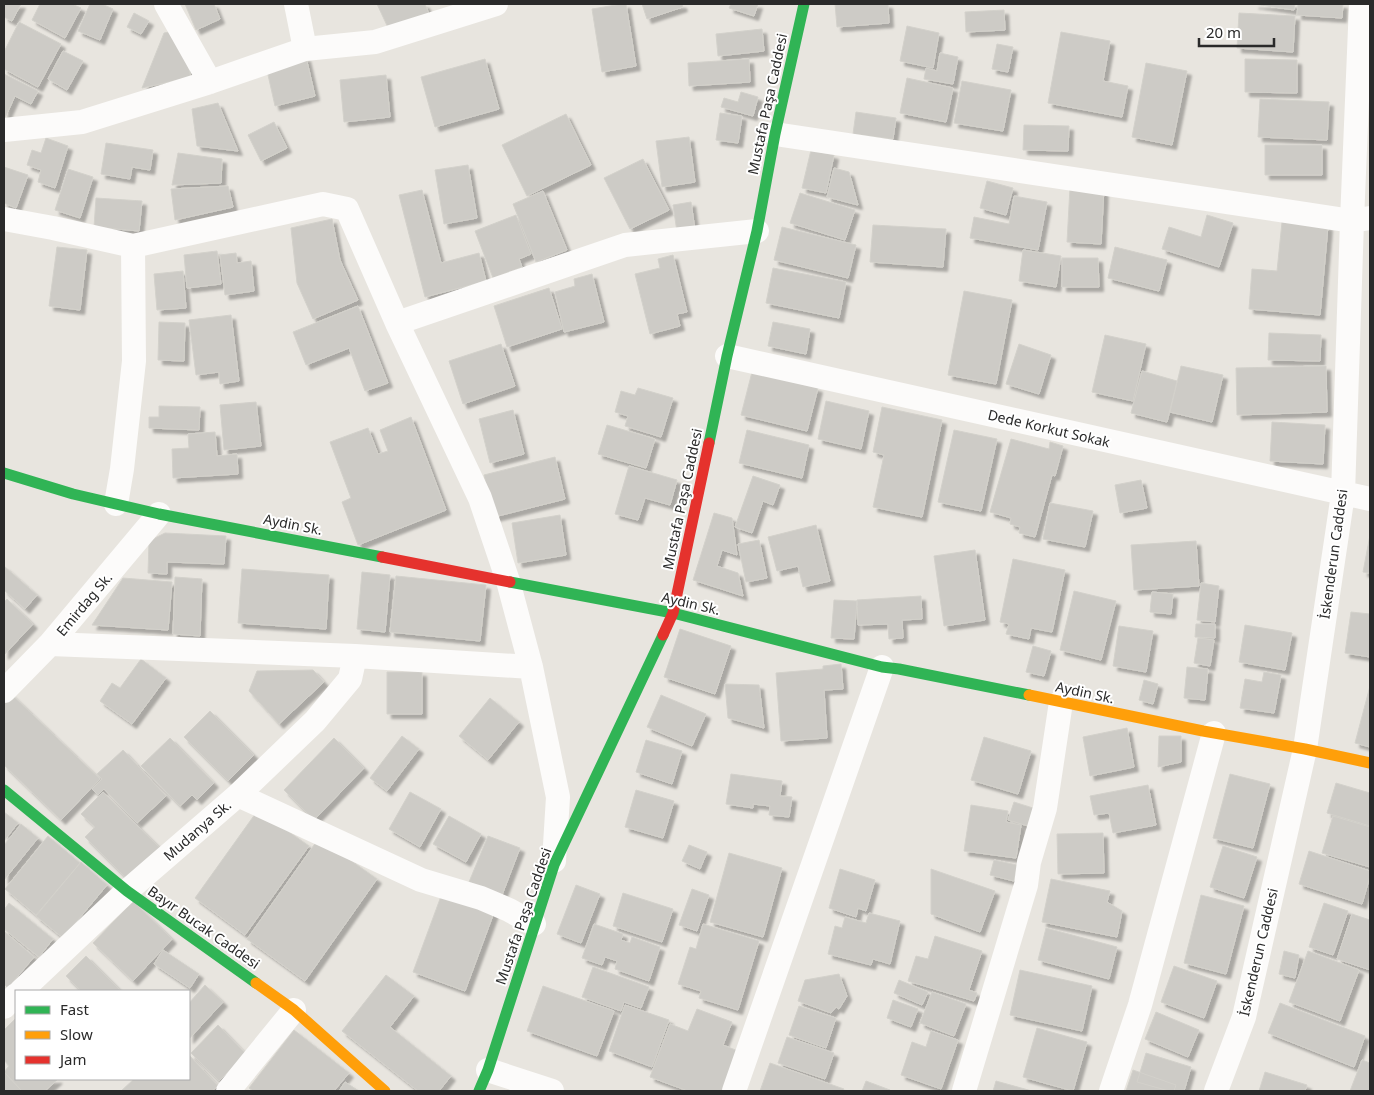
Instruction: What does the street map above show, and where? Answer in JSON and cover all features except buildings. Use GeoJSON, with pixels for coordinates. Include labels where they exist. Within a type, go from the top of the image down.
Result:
{"type":"FeatureCollection","features":[{"type":"Feature","properties":{"kind":"street"},"geometry":{"type":"LineString","coordinates":[[166,4],[210,82]]}},
{"type":"Feature","properties":{"kind":"street"},"geometry":{"type":"LineString","coordinates":[[296,4],[305,49]]}},
{"type":"Feature","properties":{"kind":"street"},"geometry":{"type":"LineString","coordinates":[[4,130],[82,122],[210,82],[305,49],[375,42],[496,4]]}},
{"type":"Feature","properties":{"kind":"street","name":"Mustafa Paşa Caddesi"},"geometry":{"type":"LineString","coordinates":[[479,1091],[488,1070],[554,865],[673,613],[727,356],[758,231],[774,134],[804,4]]}},
{"type":"Feature","properties":{"kind":"street","name":"İskenderun Caddesi"},"geometry":{"type":"LineString","coordinates":[[1216,1091],[1244,1017],[1305,749],[1343,494],[1361,220],[1361,4]]}},
{"type":"Feature","properties":{"kind":"street"},"geometry":{"type":"LineString","coordinates":[[774,134],[1361,220]]}},
{"type":"Feature","properties":{"kind":"street"},"geometry":{"type":"LineString","coordinates":[[4,219],[133,246],[323,204],[347,209],[397,323],[480,498],[508,581],[531,668],[558,797],[554,865]]}},
{"type":"Feature","properties":{"kind":"street"},"geometry":{"type":"LineString","coordinates":[[397,323],[625,245],[758,231]]}},
{"type":"Feature","properties":{"kind":"street"},"geometry":{"type":"LineString","coordinates":[[116,504],[122,469],[134,361],[133,246]]}},
{"type":"Feature","properties":{"kind":"street","name":"Dede Korkut Sokak"},"geometry":{"type":"LineString","coordinates":[[727,356],[1370,499]]}},
{"type":"Feature","properties":{"kind":"street","name":"Aydin Sk."},"geometry":{"type":"LineString","coordinates":[[4,473],[73,494],[159,514],[673,613],[882,667],[1214,733],[1305,749],[1370,764]]}},
{"type":"Feature","properties":{"kind":"street","name":"Emirdag Sk."},"geometry":{"type":"LineString","coordinates":[[4,691],[50,644],[159,514]]}},
{"type":"Feature","properties":{"kind":"street"},"geometry":{"type":"LineString","coordinates":[[50,644],[355,656],[531,668]]}},
{"type":"Feature","properties":{"kind":"street","name":"Mudanya Sk."},"geometry":{"type":"LineString","coordinates":[[22,990],[127,891],[238,795],[316,721],[350,679],[355,656]]}},
{"type":"Feature","properties":{"kind":"street"},"geometry":{"type":"LineString","coordinates":[[734,1091],[882,667]]}},
{"type":"Feature","properties":{"kind":"street"},"geometry":{"type":"LineString","coordinates":[[964,1091],[1026,885],[1029,862],[1045,808],[1061,702]]}},
{"type":"Feature","properties":{"kind":"street"},"geometry":{"type":"LineString","coordinates":[[1111,1091],[1140,1005],[1214,733]]}},
{"type":"Feature","properties":{"kind":"street","name":"Bayır Bucak Caddesi"},"geometry":{"type":"LineString","coordinates":[[4,790],[127,891],[294,1010],[385,1091]]}},
{"type":"Feature","properties":{"kind":"street"},"geometry":{"type":"LineString","coordinates":[[238,795],[421,880],[480,898],[509,910],[534,924]]}},
{"type":"Feature","properties":{"kind":"street"},"geometry":{"type":"LineString","coordinates":[[4,1007],[15,996]]}},
{"type":"Feature","properties":{"kind":"street"},"geometry":{"type":"LineString","coordinates":[[228,1091],[294,1010]]}},
{"type":"Feature","properties":{"kind":"street"},"geometry":{"type":"LineString","coordinates":[[488,1070],[552,1091]]}},
{"type":"Feature","properties":{"kind":"traffic: fast"},"geometry":{"type":"LineString","coordinates":[[709,443],[727,356],[757,231],[775,134],[804,4]]}},
{"type":"Feature","properties":{"kind":"traffic: fast"},"geometry":{"type":"LineString","coordinates":[[4,473],[73,494],[159,514],[382,557]]}},
{"type":"Feature","properties":{"kind":"traffic: fast"},"geometry":{"type":"LineString","coordinates":[[510,582],[673,613],[882,667],[1029,695]]}},
{"type":"Feature","properties":{"kind":"traffic: fast"},"geometry":{"type":"LineString","coordinates":[[479,1091],[488,1070],[554,865],[663,635]]}},
{"type":"Feature","properties":{"kind":"traffic: fast"},"geometry":{"type":"LineString","coordinates":[[4,790],[127,891],[256,983]]}},
{"type":"Feature","properties":{"kind":"traffic: slow"},"geometry":{"type":"LineString","coordinates":[[1029,695],[1370,763]]}},
{"type":"Feature","properties":{"kind":"traffic: slow"},"geometry":{"type":"LineString","coordinates":[[256,983],[294,1010],[385,1091]]}},
{"type":"Feature","properties":{"kind":"traffic: jam"},"geometry":{"type":"LineString","coordinates":[[663,635],[673,613],[709,443]]}},
{"type":"Feature","properties":{"kind":"traffic: jam"},"geometry":{"type":"LineString","coordinates":[[382,557],[510,582]]}}]}
